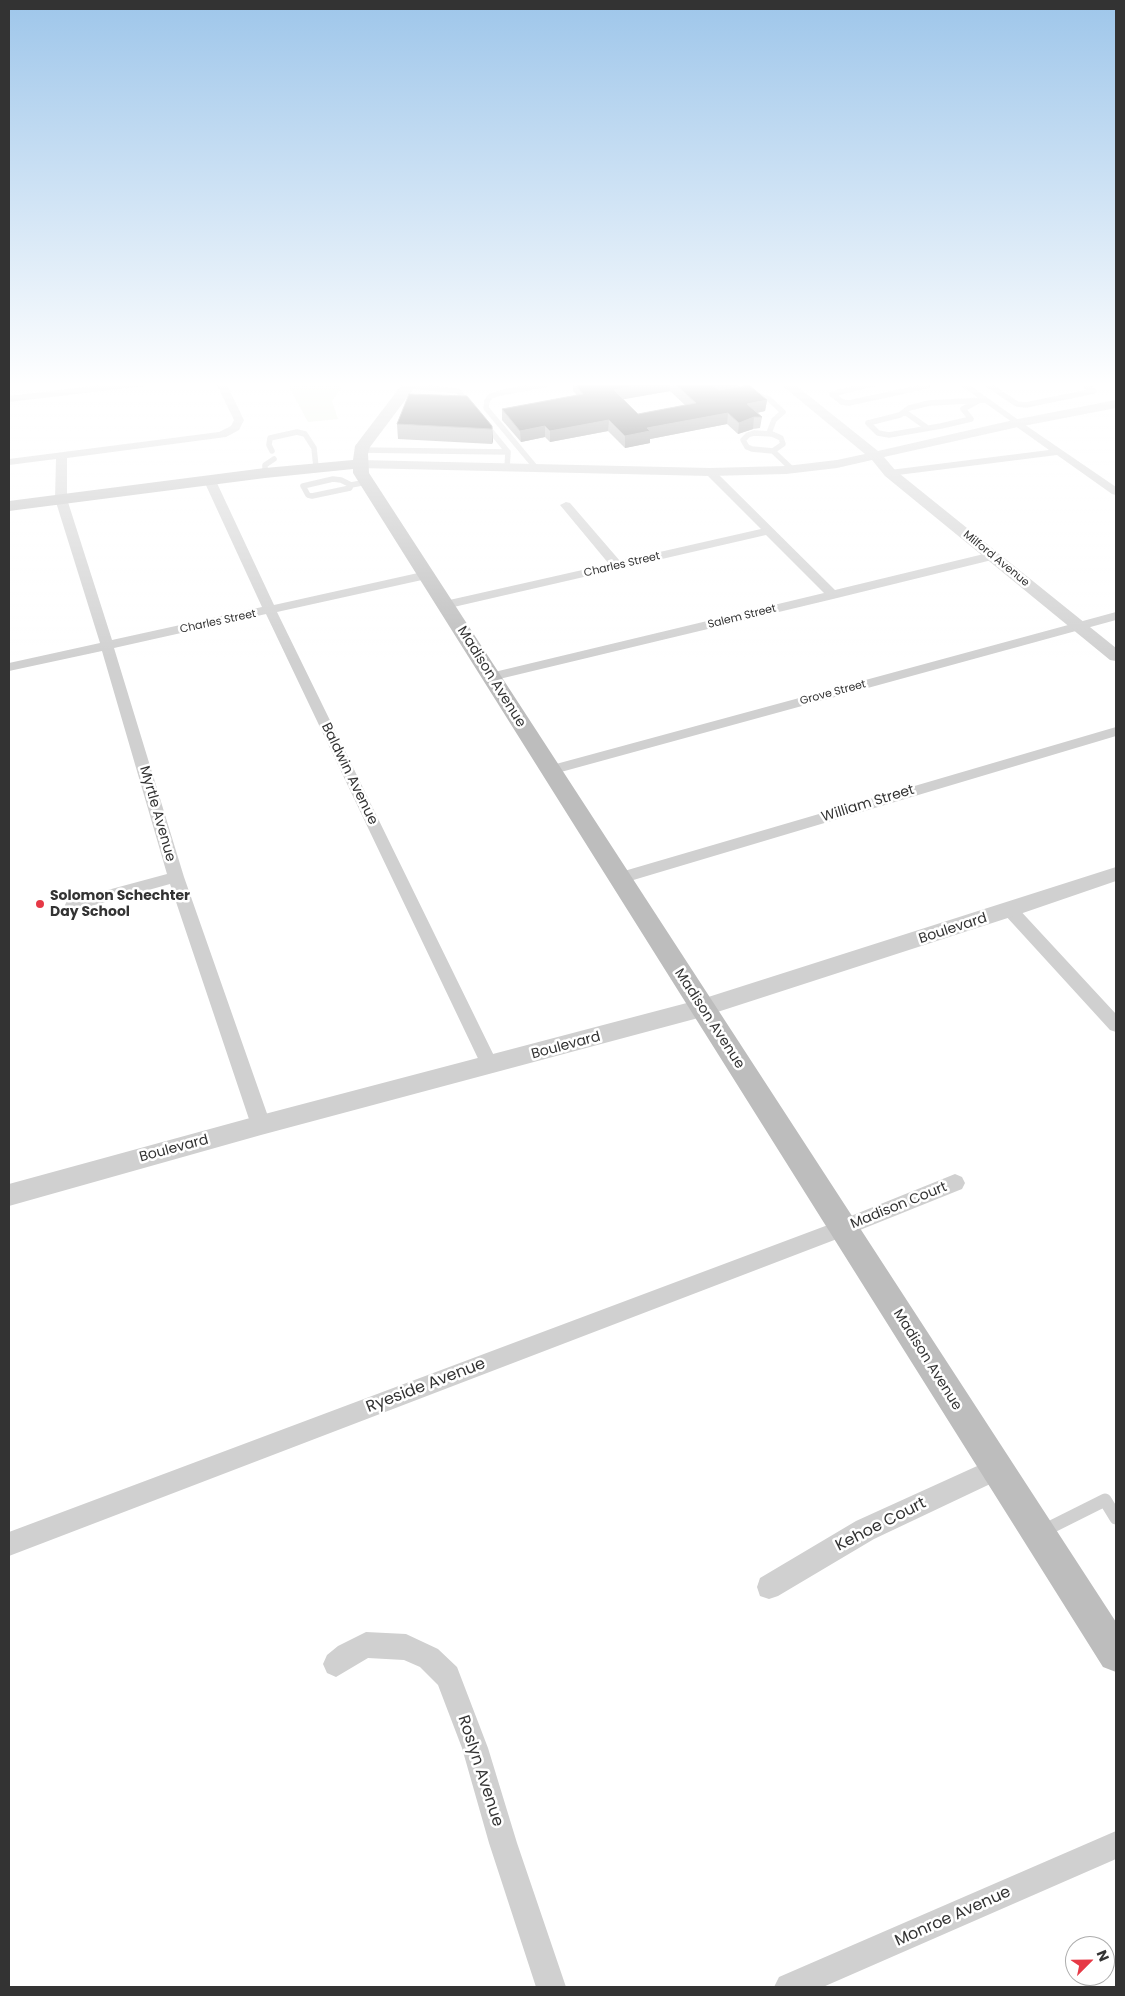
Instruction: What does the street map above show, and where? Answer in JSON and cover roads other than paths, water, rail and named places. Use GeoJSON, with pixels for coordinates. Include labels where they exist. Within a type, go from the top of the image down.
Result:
{"type":"FeatureCollection","features":[{"type":"Feature","properties":{"kind":"main road"},"geometry":{"type":"LineString","coordinates":[[9,506],[243,476]]}},
{"type":"Feature","properties":{"kind":"main road","name":"Madison Avenue"},"geometry":{"type":"LineString","coordinates":[[359,476],[359,484],[427,575],[1116,1654]]}},
{"type":"Feature","properties":{"kind":"street","name":"Myrtle Avenue"},"geometry":{"type":"LineString","coordinates":[[62,476],[61,499],[176,877],[261,1125]]}},
{"type":"Feature","properties":{"kind":"street"},"geometry":{"type":"LineString","coordinates":[[714,476],[833,595]]}},
{"type":"Feature","properties":{"kind":"street","name":"Milford Avenue"},"geometry":{"type":"LineString","coordinates":[[894,476],[1116,656]]}},
{"type":"Feature","properties":{"kind":"street"},"geometry":{"type":"LineString","coordinates":[[1092,476],[1116,492]]}},
{"type":"Feature","properties":{"kind":"street"},"geometry":{"type":"LineString","coordinates":[[1098,480],[1112,476]]}},
{"type":"Feature","properties":{"kind":"street","name":"Baldwin Avenue"},"geometry":{"type":"LineString","coordinates":[[210,481],[270,610],[490,1066]]}},
{"type":"Feature","properties":{"kind":"street"},"geometry":{"type":"LineString","coordinates":[[566,505],[618,567]]}},
{"type":"Feature","properties":{"kind":"street","name":"Charles Street"},"geometry":{"type":"LineString","coordinates":[[445,605],[769,531]]}},
{"type":"Feature","properties":{"kind":"street","name":"Salem Street"},"geometry":{"type":"LineString","coordinates":[[491,677],[992,556]]}},
{"type":"Feature","properties":{"kind":"street","name":"Charles Street"},"geometry":{"type":"LineString","coordinates":[[9,667],[427,575]]}},
{"type":"Feature","properties":{"kind":"street","name":"Grove Street"},"geometry":{"type":"LineString","coordinates":[[550,770],[1116,616]]}},
{"type":"Feature","properties":{"kind":"street","name":"William Street"},"geometry":{"type":"LineString","coordinates":[[620,878],[1116,731]]}},
{"type":"Feature","properties":{"kind":"street","name":"Boulevard"},"geometry":{"type":"LineString","coordinates":[[9,1195],[261,1125],[490,1066],[702,1008],[1010,910],[1116,874]]}},
{"type":"Feature","properties":{"kind":"street"},"geometry":{"type":"LineString","coordinates":[[73,905],[176,877]]}},
{"type":"Feature","properties":{"kind":"street"},"geometry":{"type":"LineString","coordinates":[[1010,910],[1116,1025]]}},
{"type":"Feature","properties":{"kind":"street","name":"Madison Court"},"geometry":{"type":"LineString","coordinates":[[843,1228],[955,1184]]}},
{"type":"Feature","properties":{"kind":"street","name":"Ryeside Avenue"},"geometry":{"type":"LineString","coordinates":[[9,1544],[843,1228]]}},
{"type":"Feature","properties":{"kind":"street","name":"Kehoe Court"},"geometry":{"type":"LineString","coordinates":[[769,1587],[865,1530],[997,1469]]}},
{"type":"Feature","properties":{"kind":"street","name":"Roslyn Avenue"},"geometry":{"type":"LineString","coordinates":[[336,1664],[348,1654],[366,1645],[406,1647],[429,1658],[448,1676],[475,1748],[503,1843],[551,1987]]}},
{"type":"Feature","properties":{"kind":"street","name":"Monroe Avenue"},"geometry":{"type":"LineString","coordinates":[[789,1987],[1116,1845]]}},
{"type":"Feature","properties":{"kind":"lane"},"geometry":{"type":"LineString","coordinates":[[333,479],[359,484],[345,490],[312,496],[308,494],[303,486],[333,479]]}},
{"type":"Feature","properties":{"kind":"lane"},"geometry":{"type":"LineString","coordinates":[[1039,1533],[1104,1500],[1116,1518]]}},
{"type":"Feature","properties":{"kind":"place","name":"Solomon Schechter Day School"},"geometry":{"type":"Point","coordinates":[40,904]}}]}
